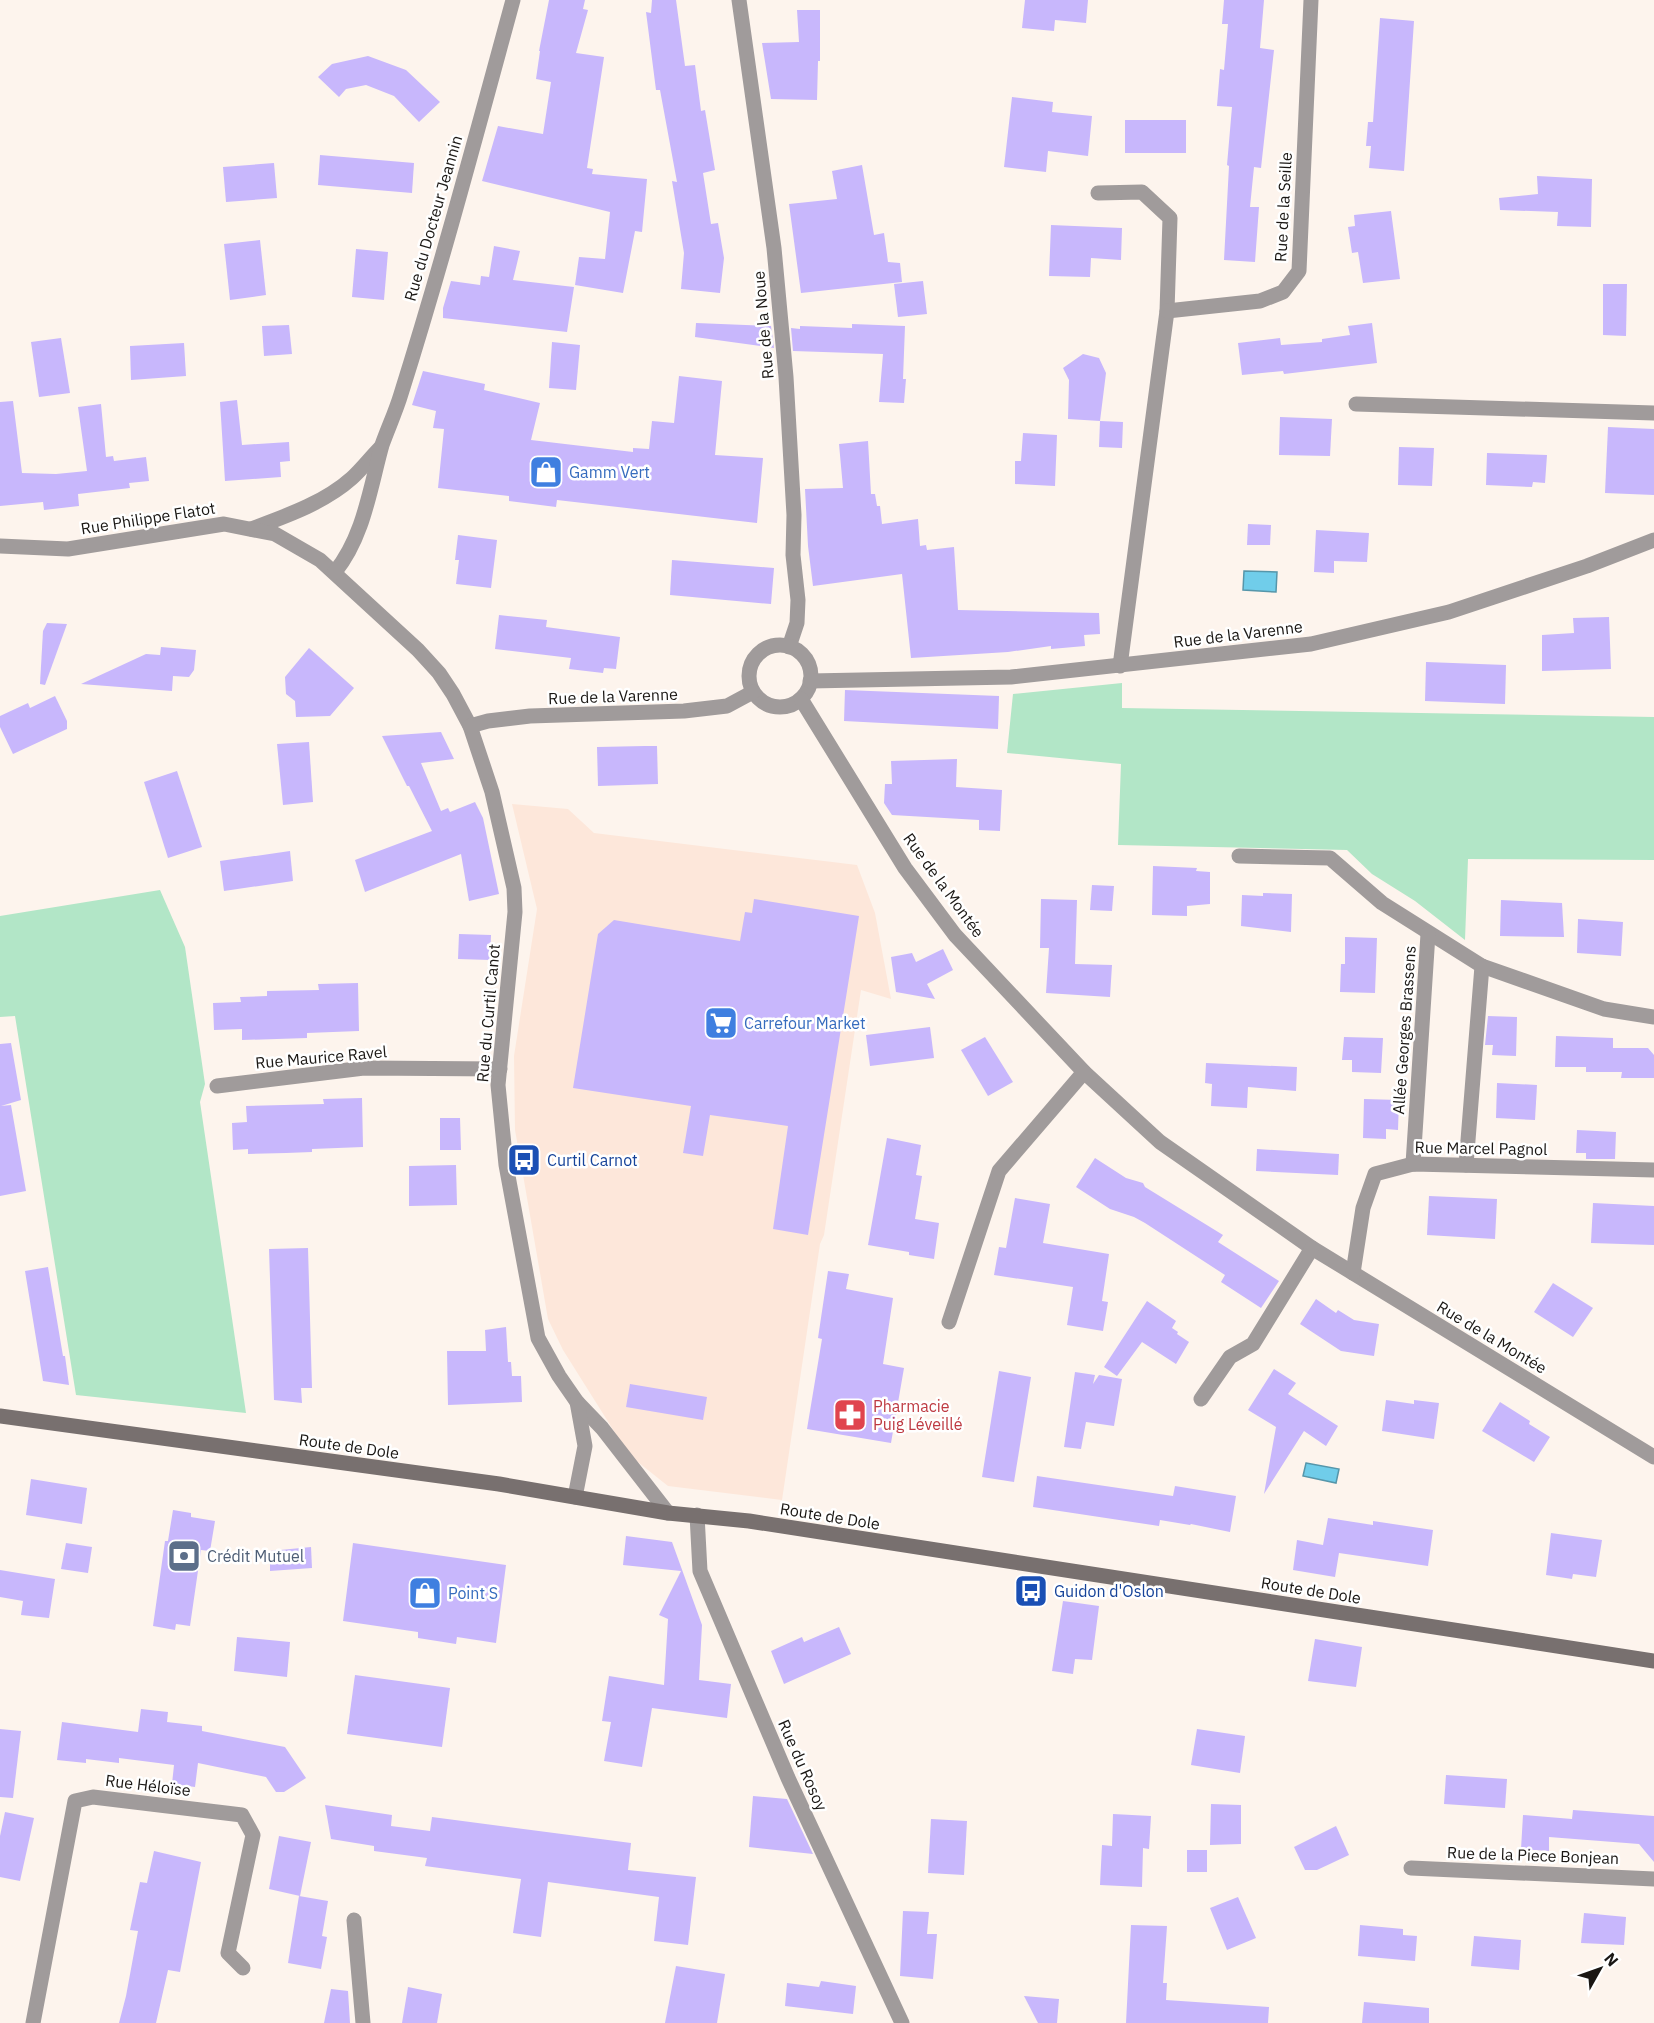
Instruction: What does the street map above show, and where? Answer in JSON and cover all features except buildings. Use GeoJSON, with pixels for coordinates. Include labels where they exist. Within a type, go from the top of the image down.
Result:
{"type":"FeatureCollection","features":[{"type":"Feature","properties":{"kind":"main road","name":"Route de Dole"},"geometry":{"type":"LineString","coordinates":[[0,1416],[499,1484],[668,1513],[697,1515],[1654,1661]]}},
{"type":"Feature","properties":{"kind":"street","name":"Rue du Docteur Jeannin"},"geometry":{"type":"LineString","coordinates":[[335,572],[343,562],[357,532],[370,494],[478,128],[513,0]]}},
{"type":"Feature","properties":{"kind":"street","name":"Rue de la Noue"},"geometry":{"type":"LineString","coordinates":[[739,0],[774,248],[786,376],[794,515],[793,555],[798,600],[797,623],[789,647]]}},
{"type":"Feature","properties":{"kind":"street","name":"Rue de la Seille"},"geometry":{"type":"LineString","coordinates":[[1167,311],[1260,301],[1283,292],[1299,271],[1311,0]]}},
{"type":"Feature","properties":{"kind":"street"},"geometry":{"type":"LineString","coordinates":[[1098,193],[1142,192],[1170,218],[1167,311],[1120,666]]}},
{"type":"Feature","properties":{"kind":"street"},"geometry":{"type":"LineString","coordinates":[[1356,404],[1654,413]]}},
{"type":"Feature","properties":{"kind":"street","name":"Rue du Docteur Jeannin"},"geometry":{"type":"LineString","coordinates":[[250,529],[307,507],[335,491],[353,478],[383,444]]}},
{"type":"Feature","properties":{"kind":"street","name":"Rue Philippe Flatot"},"geometry":{"type":"LineString","coordinates":[[0,546],[68,549],[224,524],[275,534],[320,560],[335,572],[418,650],[439,673],[470,726]]}},
{"type":"Feature","properties":{"kind":"street","name":"Rue de la Varenne"},"geometry":{"type":"LineString","coordinates":[[810,681],[1011,677],[1311,644],[1449,612],[1587,566],[1654,540]]}},
{"type":"Feature","properties":{"kind":"street"},"geometry":{"type":"LineString","coordinates":[[771,647],[789,647],[804,657],[808,664],[810,681],[801,699],[794,704],[776,707],[767,704],[753,692],[749,674],[756,657],[771,647]]}},
{"type":"Feature","properties":{"kind":"street","name":"Rue de la Varenne"},"geometry":{"type":"LineString","coordinates":[[470,726],[488,721],[530,716],[684,711],[727,706],[753,692]]}},
{"type":"Feature","properties":{"kind":"street","name":"Rue de la Montée"},"geometry":{"type":"LineString","coordinates":[[801,699],[905,868],[955,935],[1084,1072],[1160,1142],[1312,1248],[1654,1457]]}},
{"type":"Feature","properties":{"kind":"street","name":"Rue du Curtil Canot"},"geometry":{"type":"LineString","coordinates":[[470,726],[492,792],[514,888],[515,912],[498,1085],[506,1166],[538,1338],[559,1376],[577,1402],[602,1428],[668,1513]]}},
{"type":"Feature","properties":{"kind":"street"},"geometry":{"type":"LineString","coordinates":[[1239,856],[1330,858],[1382,903],[1482,966],[1604,1009],[1654,1017]]}},
{"type":"Feature","properties":{"kind":"street","name":"Allée Georges Brassens"},"geometry":{"type":"LineString","coordinates":[[1413,1164],[1428,934]]}},
{"type":"Feature","properties":{"kind":"street"},"geometry":{"type":"LineString","coordinates":[[1466,1165],[1482,966]]}},
{"type":"Feature","properties":{"kind":"street","name":"Rue Maurice Ravel"},"geometry":{"type":"LineString","coordinates":[[217,1086],[363,1068],[500,1069]]}},
{"type":"Feature","properties":{"kind":"street"},"geometry":{"type":"LineString","coordinates":[[949,1322],[999,1171],[1084,1072]]}},
{"type":"Feature","properties":{"kind":"street","name":"Rue Marcel Pagnol"},"geometry":{"type":"LineString","coordinates":[[1353,1273],[1363,1208],[1375,1174],[1413,1164],[1654,1170]]}},
{"type":"Feature","properties":{"kind":"street"},"geometry":{"type":"LineString","coordinates":[[1201,1400],[1230,1357],[1253,1344],[1312,1248]]}},
{"type":"Feature","properties":{"kind":"street","name":"Rue du Curtil Canot"},"geometry":{"type":"LineString","coordinates":[[575,1497],[585,1446],[577,1402]]}},
{"type":"Feature","properties":{"kind":"street","name":"Rue du Rosoy"},"geometry":{"type":"LineString","coordinates":[[697,1515],[700,1571],[788,1778],[902,2023]]}},
{"type":"Feature","properties":{"kind":"street","name":"Rue Héloïse"},"geometry":{"type":"LineString","coordinates":[[33,2023],[75,1802],[93,1797],[242,1815],[253,1835],[228,1953],[243,1968]]}},
{"type":"Feature","properties":{"kind":"street","name":"Rue de la Piece Bonjean"},"geometry":{"type":"LineString","coordinates":[[1411,1868],[1654,1878]]}},
{"type":"Feature","properties":{"kind":"street"},"geometry":{"type":"LineString","coordinates":[[354,1920],[363,2023]]}},
{"type":"Feature","properties":{"kind":"shaded area"},"geometry":{"type":"Polygon","coordinates":[[[512,804],[568,809],[594,833],[857,865],[875,913],[891,999],[861,990],[782,1500],[668,1486],[629,1455],[563,1350],[548,1319],[522,1169],[528,1167],[525,1154],[519,1153],[515,1130],[514,1056],[537,909],[512,804]]]}},
{"type":"Feature","properties":{"kind":"green space"},"geometry":{"type":"Polygon","coordinates":[[[1122,683],[1122,708],[1654,717],[1654,860],[1468,859],[1465,940],[1415,901],[1372,874],[1347,850],[1118,845],[1121,764],[1007,753],[1013,694],[1122,683]]]}},
{"type":"Feature","properties":{"kind":"green space"},"geometry":{"type":"Polygon","coordinates":[[[160,890],[185,947],[205,1084],[200,1102],[246,1413],[76,1395],[15,1016],[0,1017],[0,916],[160,890]]]}},
{"type":"Feature","properties":{"kind":"water"},"geometry":{"type":"Polygon","coordinates":[[[1244,571],[1277,572],[1276,592],[1243,590],[1244,571]]]}},
{"type":"Feature","properties":{"kind":"water"},"geometry":{"type":"Polygon","coordinates":[[[1306,1463],[1339,1469],[1336,1483],[1303,1476],[1306,1463]]]}},
{"type":"Feature","properties":{"kind":"place","name":"Gamm Vert"},"geometry":{"type":"Point","coordinates":[546,472]}},
{"type":"Feature","properties":{"kind":"place","name":"Carrefour Market"},"geometry":{"type":"Point","coordinates":[721,1023]}},
{"type":"Feature","properties":{"kind":"place","name":"Curtil Carnot"},"geometry":{"type":"Point","coordinates":[524,1160]}},
{"type":"Feature","properties":{"kind":"place","name":"Pharmacie Puig Léveillé"},"geometry":{"type":"Point","coordinates":[850,1415]}},
{"type":"Feature","properties":{"kind":"place","name":"Crédit Mutuel"},"geometry":{"type":"Point","coordinates":[184,1556]}},
{"type":"Feature","properties":{"kind":"place","name":"Guidon d'Oslon"},"geometry":{"type":"Point","coordinates":[1031,1591]}},
{"type":"Feature","properties":{"kind":"place","name":"Point S"},"geometry":{"type":"Point","coordinates":[425,1593]}}]}
